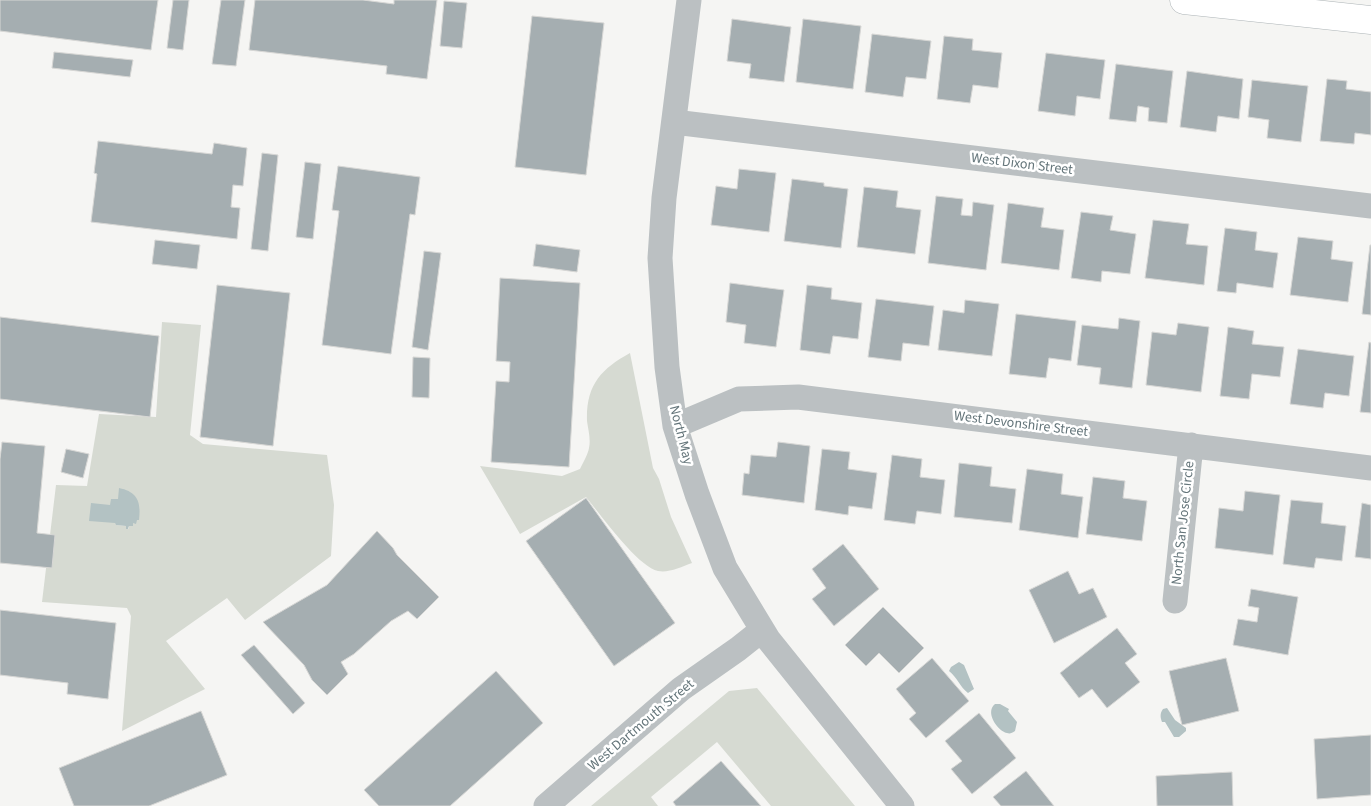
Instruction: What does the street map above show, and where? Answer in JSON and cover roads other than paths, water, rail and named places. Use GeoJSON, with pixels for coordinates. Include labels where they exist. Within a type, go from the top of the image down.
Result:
{"type":"FeatureCollection","features":[{"type":"Feature","properties":{"kind":"main road"},"geometry":{"type":"LineString","coordinates":[[1184,0],[1371,20]]}},
{"type":"Feature","properties":{"kind":"street","name":"North May"},"geometry":{"type":"LineString","coordinates":[[689,0],[664,198],[660,258],[667,367],[676,426],[697,494],[725,568],[768,640],[902,806]]}},
{"type":"Feature","properties":{"kind":"street","name":"West Dixon Street"},"geometry":{"type":"LineString","coordinates":[[674,122],[1371,206]]}},
{"type":"Feature","properties":{"kind":"street","name":"West Devonshire Street"},"geometry":{"type":"LineString","coordinates":[[676,426],[739,399],[798,397],[1371,468]]}},
{"type":"Feature","properties":{"kind":"street","name":"North San Jose Circle"},"geometry":{"type":"LineString","coordinates":[[1175,601],[1191,445]]}},
{"type":"Feature","properties":{"kind":"street","name":"West Dartmouth Street"},"geometry":{"type":"LineString","coordinates":[[546,806],[681,689],[762,630]]}}]}
